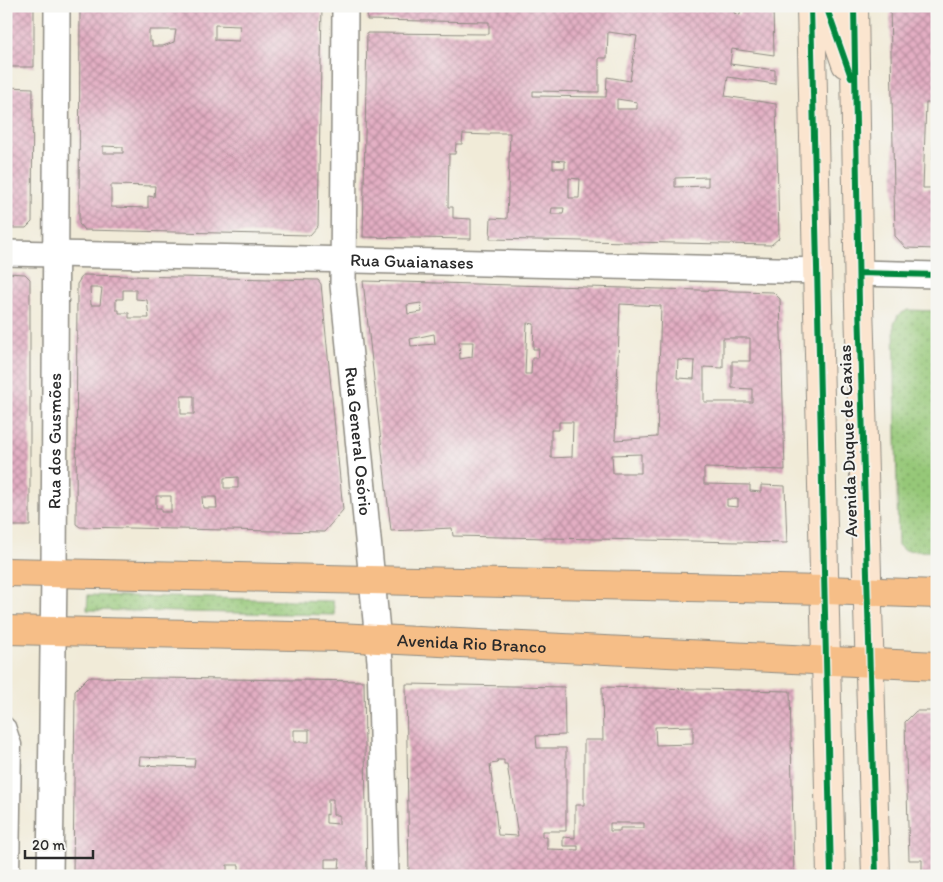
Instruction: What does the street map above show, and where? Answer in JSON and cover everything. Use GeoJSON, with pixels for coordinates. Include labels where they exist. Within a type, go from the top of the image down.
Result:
{"type":"FeatureCollection","features":[{"type":"Feature","properties":{"kind":"main road","name":"Avenida Duque de Caxias"},"geometry":{"type":"LineString","coordinates":[[812,6],[831,876]]}},
{"type":"Feature","properties":{"kind":"main road"},"geometry":{"type":"LineString","coordinates":[[826,6],[855,89]]}},
{"type":"Feature","properties":{"kind":"main road","name":"Avenida Duque de Caxias"},"geometry":{"type":"LineString","coordinates":[[854,6],[859,273],[876,876]]}},
{"type":"Feature","properties":{"kind":"main road"},"geometry":{"type":"LineString","coordinates":[[6,572],[937,594]]}},
{"type":"Feature","properties":{"kind":"main road","name":"Avenida Rio Branco"},"geometry":{"type":"LineString","coordinates":[[6,630],[377,639],[937,666]]}},
{"type":"Feature","properties":{"kind":"street","name":"Rua dos Gusmões"},"geometry":{"type":"LineString","coordinates":[[50,876],[54,573],[57,6]]}},
{"type":"Feature","properties":{"kind":"street","name":"Rua General Osório"},"geometry":{"type":"LineString","coordinates":[[345,6],[343,284],[380,661],[386,876]]}},
{"type":"Feature","properties":{"kind":"street","name":"Rua Guaianases"},"geometry":{"type":"LineString","coordinates":[[6,253],[818,271]]}},
{"type":"Feature","properties":{"kind":"street"},"geometry":{"type":"LineString","coordinates":[[859,273],[937,275]]}},
{"type":"Feature","properties":{"kind":"lane"},"geometry":{"type":"LineString","coordinates":[[6,723],[9,726],[15,744],[13,876]]}},
{"type":"Feature","properties":{"kind":"green space"},"geometry":{"type":"Polygon","coordinates":[[[908,310],[937,311],[937,552],[903,550],[898,545],[894,324],[898,315],[908,310]]]}},
{"type":"Feature","properties":{"kind":"green space"},"geometry":{"type":"Polygon","coordinates":[[[88,595],[333,601],[335,615],[87,610],[88,595]]]}},
{"type":"Feature","properties":{"kind":"building"},"geometry":{"type":"Polygon","coordinates":[[[6,6],[34,6],[34,67],[6,67],[6,6]]]}},
{"type":"Feature","properties":{"kind":"building"},"geometry":{"type":"Polygon","coordinates":[[[80,6],[322,6],[318,226],[310,235],[84,230],[79,224],[80,6]],[[215,25],[215,40],[239,41],[240,26],[215,25]],[[149,30],[149,41],[152,41],[152,46],[163,46],[174,42],[176,30],[149,30]],[[103,146],[103,153],[123,153],[123,147],[103,146]],[[111,185],[111,207],[148,208],[148,196],[154,197],[155,186],[111,185]]]}},
{"type":"Feature","properties":{"kind":"building"},"geometry":{"type":"Polygon","coordinates":[[[368,6],[734,6],[734,13],[740,15],[741,6],[773,6],[774,55],[732,49],[730,64],[775,70],[775,84],[728,77],[725,96],[776,104],[779,238],[771,245],[490,239],[491,218],[507,219],[510,133],[490,133],[490,135],[463,134],[462,144],[456,144],[455,154],[449,154],[448,207],[453,207],[453,218],[471,219],[471,239],[363,237],[367,33],[489,34],[489,22],[367,20],[368,6]],[[608,32],[607,58],[599,58],[599,92],[533,91],[533,96],[606,97],[607,77],[630,81],[637,36],[608,32]],[[617,99],[617,109],[637,109],[637,102],[617,99]],[[553,160],[553,168],[565,168],[565,161],[553,160]],[[708,177],[675,178],[675,187],[708,186],[708,177]],[[569,178],[569,198],[579,198],[580,179],[569,178]],[[552,208],[551,214],[563,214],[564,208],[552,208]]]}},
{"type":"Feature","properties":{"kind":"building"},"geometry":{"type":"Polygon","coordinates":[[[890,6],[937,6],[937,103],[926,103],[923,188],[932,188],[934,126],[937,126],[937,249],[906,248],[895,236],[890,6]]]}},
{"type":"Feature","properties":{"kind":"building"},"geometry":{"type":"Polygon","coordinates":[[[6,87],[33,88],[32,222],[26,228],[6,228],[6,87]]]}},
{"type":"Feature","properties":{"kind":"building"},"geometry":{"type":"Polygon","coordinates":[[[6,273],[25,274],[30,279],[30,526],[6,526],[6,303],[8,303],[8,292],[6,292],[6,273]]]}},
{"type":"Feature","properties":{"kind":"building"},"geometry":{"type":"Polygon","coordinates":[[[83,275],[318,280],[321,284],[343,510],[324,532],[80,527],[76,524],[77,284],[83,275]],[[90,288],[91,305],[100,305],[102,288],[90,288]],[[123,290],[123,299],[116,299],[116,310],[119,310],[119,313],[129,313],[129,318],[149,318],[147,300],[136,299],[136,290],[123,290]],[[181,396],[181,414],[194,414],[194,396],[181,396]],[[238,477],[224,478],[224,488],[238,488],[238,477]],[[156,496],[156,508],[161,508],[161,512],[171,512],[171,496],[156,496]],[[202,497],[203,508],[217,508],[216,497],[202,497]]]}},
{"type":"Feature","properties":{"kind":"building"},"geometry":{"type":"Polygon","coordinates":[[[363,281],[773,292],[780,299],[785,470],[704,468],[704,484],[750,485],[750,491],[761,492],[761,485],[785,486],[787,543],[453,536],[452,528],[391,531],[363,281]],[[421,303],[407,305],[408,314],[422,312],[421,303]],[[620,304],[615,440],[657,437],[661,306],[620,304]],[[527,323],[525,374],[531,374],[532,358],[538,358],[539,349],[533,349],[534,324],[527,323]],[[434,334],[410,339],[411,346],[435,344],[434,334]],[[723,338],[723,368],[704,367],[704,402],[752,402],[752,389],[732,388],[732,361],[750,361],[750,338],[723,338]],[[459,342],[460,359],[472,357],[473,342],[459,342]],[[678,360],[677,378],[694,379],[695,361],[678,360]],[[559,422],[559,430],[551,430],[551,458],[572,457],[573,422],[559,422]],[[641,454],[612,455],[613,473],[641,473],[641,454]],[[727,499],[727,506],[738,507],[738,499],[727,499]]]}},
{"type":"Feature","properties":{"kind":"building"},"geometry":{"type":"Polygon","coordinates":[[[88,677],[364,681],[367,876],[239,876],[239,865],[227,865],[227,876],[73,876],[75,690],[88,677]],[[294,730],[294,742],[309,742],[309,730],[294,730]],[[140,757],[139,765],[194,767],[195,759],[140,757]],[[328,799],[328,815],[326,814],[326,823],[339,824],[339,815],[333,815],[333,799],[328,799]],[[325,859],[325,868],[339,868],[340,859],[325,859]]]}},
{"type":"Feature","properties":{"kind":"building"},"geometry":{"type":"Polygon","coordinates":[[[406,684],[564,687],[565,735],[536,736],[537,748],[566,748],[566,831],[542,831],[542,837],[547,837],[547,849],[578,850],[578,846],[563,846],[563,837],[575,838],[575,805],[584,805],[584,740],[603,740],[602,687],[790,691],[794,876],[409,876],[406,684]],[[693,726],[655,727],[656,745],[693,744],[693,726]],[[497,760],[498,763],[490,764],[498,835],[518,836],[507,764],[504,764],[504,760],[497,760]],[[610,823],[610,831],[620,831],[620,828],[644,828],[644,823],[610,823]]]}},
{"type":"Feature","properties":{"kind":"building"},"geometry":{"type":"Polygon","coordinates":[[[916,711],[937,711],[937,876],[922,876],[922,860],[909,860],[905,722],[916,711]]]}},
{"type":"Feature","properties":{"kind":"cycle path"},"geometry":{"type":"LineString","coordinates":[[811,6],[831,876]]}},
{"type":"Feature","properties":{"kind":"cycle path"},"geometry":{"type":"LineString","coordinates":[[826,6],[851,77]]}},
{"type":"Feature","properties":{"kind":"cycle path"},"geometry":{"type":"LineString","coordinates":[[854,6],[859,305],[876,876]]}},
{"type":"Feature","properties":{"kind":"cycle path"},"geometry":{"type":"LineString","coordinates":[[859,273],[937,275]]}}]}
